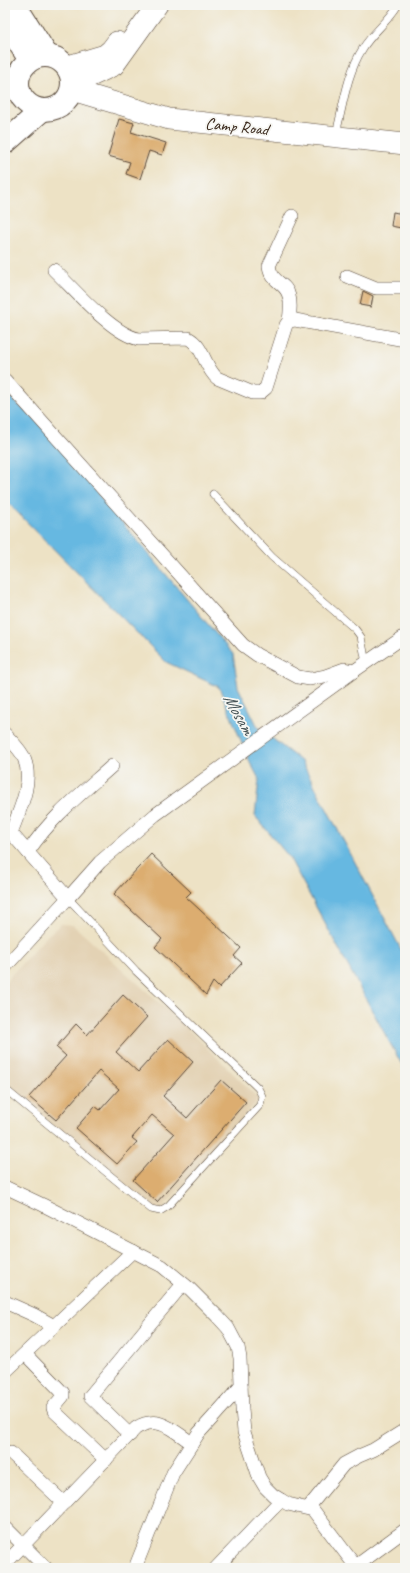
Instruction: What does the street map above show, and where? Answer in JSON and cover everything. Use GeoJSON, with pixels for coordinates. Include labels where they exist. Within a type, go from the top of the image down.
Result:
{"type":"FeatureCollection","features":[{"type":"Feature","properties":{"kind":"highway"},"geometry":{"type":"LineString","coordinates":[[15,5],[38,57]]}},
{"type":"Feature","properties":{"kind":"highway"},"geometry":{"type":"LineString","coordinates":[[5,21],[38,57]]}},
{"type":"Feature","properties":{"kind":"highway"},"geometry":{"type":"LineString","coordinates":[[5,143],[41,111],[56,108],[68,98],[71,80],[55,57],[38,57],[21,69],[11,91],[21,98],[26,104],[41,111]]}},
{"type":"Feature","properties":{"kind":"main road"},"geometry":{"type":"LineString","coordinates":[[134,27],[142,5]]}},
{"type":"Feature","properties":{"kind":"main road"},"geometry":{"type":"LineString","coordinates":[[71,80],[111,50],[157,5]]}},
{"type":"Feature","properties":{"kind":"main road","name":"Camp Road"},"geometry":{"type":"LineString","coordinates":[[71,80],[169,119],[405,144]]}},
{"type":"Feature","properties":{"kind":"street"},"geometry":{"type":"LineString","coordinates":[[54,270],[106,319],[120,330],[134,338],[139,339],[188,338],[194,341],[198,346],[213,374],[217,378],[253,393],[260,394],[266,388],[286,325],[289,321],[290,297],[283,286],[274,280],[270,274],[269,266],[292,216]]}},
{"type":"Feature","properties":{"kind":"street"},"geometry":{"type":"LineString","coordinates":[[347,276],[376,288],[405,288]]}},
{"type":"Feature","properties":{"kind":"street"},"geometry":{"type":"LineString","coordinates":[[289,321],[295,320],[405,340]]}},
{"type":"Feature","properties":{"kind":"street"},"geometry":{"type":"LineString","coordinates":[[5,380],[243,645],[257,655],[298,677],[310,679],[325,676],[344,669],[354,671]]}},
{"type":"Feature","properties":{"kind":"street"},"geometry":{"type":"LineString","coordinates":[[5,967],[100,862],[155,815],[354,671],[405,636]]}},
{"type":"Feature","properties":{"kind":"street"},"geometry":{"type":"LineString","coordinates":[[5,734],[24,756],[27,767],[27,782],[8,837],[28,852],[68,898]]}},
{"type":"Feature","properties":{"kind":"street"},"geometry":{"type":"LineString","coordinates":[[28,852],[50,822],[112,766]]}},
{"type":"Feature","properties":{"kind":"street"},"geometry":{"type":"LineString","coordinates":[[5,1187],[43,1204],[162,1266],[217,1316],[228,1328],[235,1340],[240,1358],[244,1432],[254,1464],[265,1487],[288,1504],[313,1510],[356,1567],[405,1530]]}},
{"type":"Feature","properties":{"kind":"street"},"geometry":{"type":"LineString","coordinates":[[5,1372],[133,1252]]}},
{"type":"Feature","properties":{"kind":"street"},"geometry":{"type":"LineString","coordinates":[[130,1435],[90,1396],[183,1284]]}},
{"type":"Feature","properties":{"kind":"street"},"geometry":{"type":"LineString","coordinates":[[5,1302],[54,1326]]}},
{"type":"Feature","properties":{"kind":"street"},"geometry":{"type":"LineString","coordinates":[[24,1354],[63,1393],[63,1396],[53,1408],[54,1411],[106,1460]]}},
{"type":"Feature","properties":{"kind":"street"},"geometry":{"type":"LineString","coordinates":[[135,1568],[173,1473],[192,1443],[211,1419],[241,1386]]}},
{"type":"Feature","properties":{"kind":"street"},"geometry":{"type":"LineString","coordinates":[[5,1564],[136,1428],[145,1423],[158,1422],[192,1443]]}},
{"type":"Feature","properties":{"kind":"street"},"geometry":{"type":"LineString","coordinates":[[308,1508],[344,1464],[373,1450],[405,1430]]}},
{"type":"Feature","properties":{"kind":"street"},"geometry":{"type":"LineString","coordinates":[[11,1453],[64,1504]]}},
{"type":"Feature","properties":{"kind":"street"},"geometry":{"type":"LineString","coordinates":[[216,1568],[281,1500]]}},
{"type":"Feature","properties":{"kind":"street"},"geometry":{"type":"LineString","coordinates":[[5,1527],[46,1568]]}},
{"type":"Feature","properties":{"kind":"lane"},"geometry":{"type":"LineString","coordinates":[[336,136],[351,75],[362,50],[373,34],[388,21],[398,5]]}},
{"type":"Feature","properties":{"kind":"lane"},"geometry":{"type":"LineString","coordinates":[[213,494],[272,557],[355,628],[361,637],[366,663]]}},
{"type":"Feature","properties":{"kind":"lane"},"geometry":{"type":"LineString","coordinates":[[5,1089],[151,1209],[160,1211],[168,1206],[260,1105],[262,1096],[258,1088],[136,971],[68,898]]}},
{"type":"Feature","properties":{"kind":"shaded area"},"geometry":{"type":"Polygon","coordinates":[[[61,924],[73,925],[186,1027],[256,1096],[258,1101],[161,1209],[152,1208],[5,1087],[5,982],[47,936],[61,924]]]}},
{"type":"Feature","properties":{"kind":"water","name":"Mosam"},"geometry":{"type":"Polygon","coordinates":[[[5,393],[35,419],[233,654],[238,687],[258,727],[302,762],[405,957],[405,1070],[289,857],[255,816],[259,779],[249,760],[219,687],[166,662],[5,500],[5,393]]]}},
{"type":"Feature","properties":{"kind":"building"},"geometry":{"type":"Polygon","coordinates":[[[119,119],[134,123],[131,132],[166,143],[162,155],[149,151],[140,179],[126,174],[130,162],[108,156],[119,119]]]}},
{"type":"Feature","properties":{"kind":"building"},"geometry":{"type":"Polygon","coordinates":[[[393,212],[403,214],[401,228],[391,226],[393,212]]]}},
{"type":"Feature","properties":{"kind":"building"},"geometry":{"type":"Polygon","coordinates":[[[363,291],[373,296],[371,307],[360,305],[363,291]]]}},
{"type":"Feature","properties":{"kind":"building"},"geometry":{"type":"Polygon","coordinates":[[[151,854],[191,892],[186,897],[241,948],[234,956],[242,963],[219,988],[213,982],[206,995],[155,947],[162,939],[114,894],[151,854]]]}},
{"type":"Feature","properties":{"kind":"building"},"geometry":{"type":"Polygon","coordinates":[[[123,995],[147,1017],[116,1052],[138,1072],[168,1039],[193,1062],[163,1096],[187,1118],[221,1080],[246,1102],[157,1202],[133,1180],[174,1134],[152,1115],[132,1138],[137,1142],[117,1164],[76,1128],[95,1106],[100,1110],[119,1089],[99,1071],[56,1120],[29,1097],[66,1056],[56,1047],[76,1024],[87,1035],[123,995]]]}}]}
